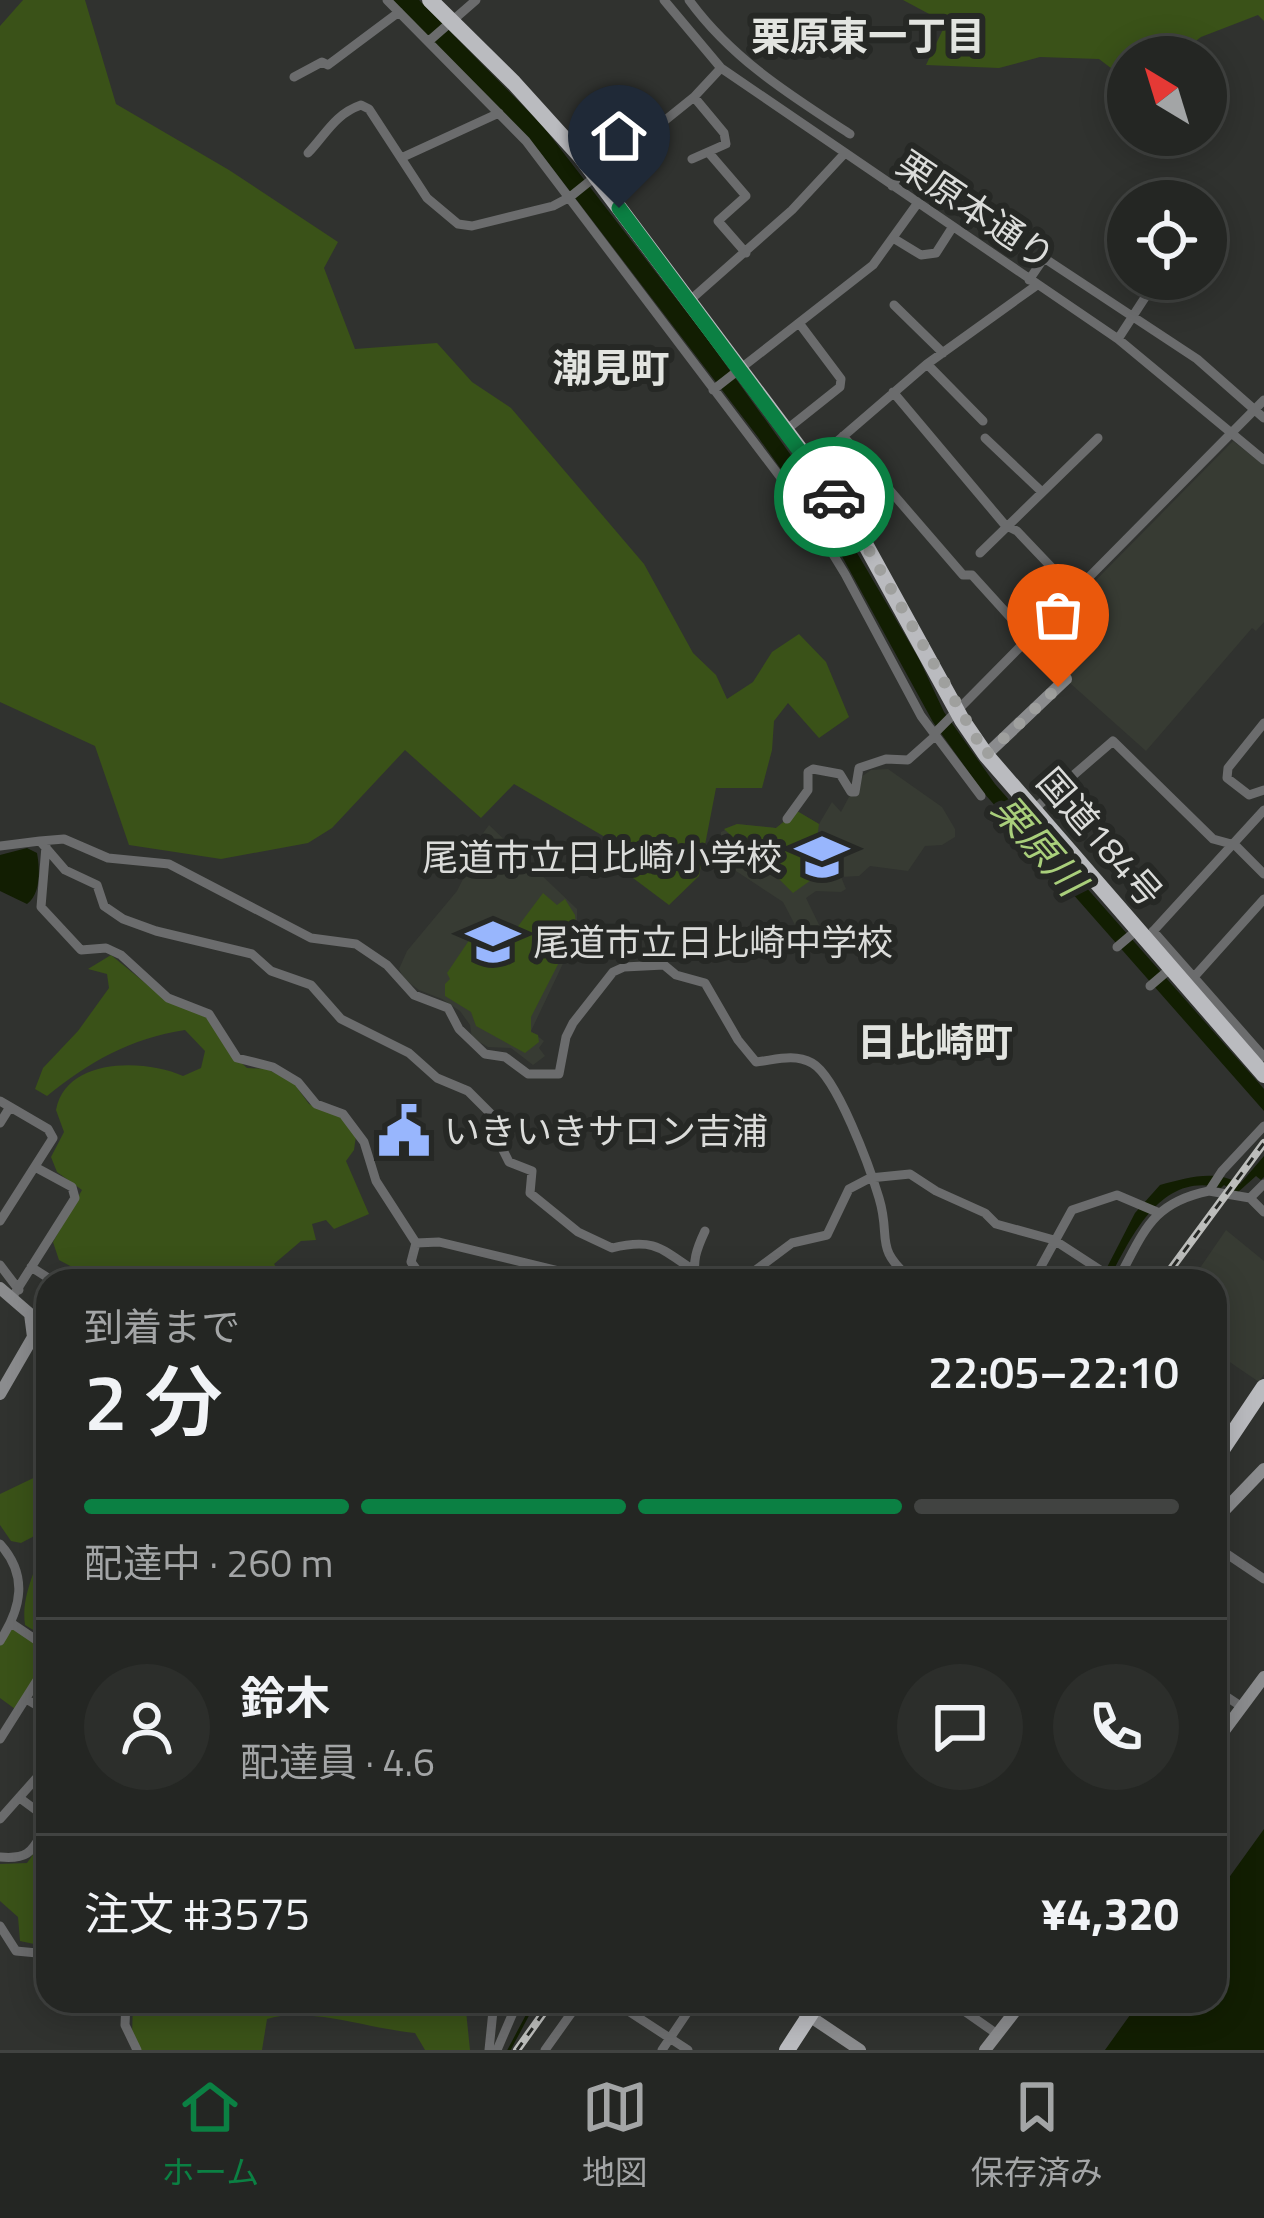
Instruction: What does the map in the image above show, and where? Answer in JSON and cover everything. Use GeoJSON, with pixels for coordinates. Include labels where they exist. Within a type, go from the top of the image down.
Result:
{"type":"FeatureCollection","features":[{"type":"Feature","properties":{"kind":"highway","name":"国道184号"},"geometry":{"type":"LineString","coordinates":[[430,0],[514,83],[811,464],[858,531],[954,714],[1168,970],[1194,986],[1264,1075]]}},
{"type":"Feature","properties":{"kind":"highway"},"geometry":{"type":"LineString","coordinates":[[1227,1442],[1264,1387]]}},
{"type":"Feature","properties":{"kind":"highway"},"geometry":{"type":"LineString","coordinates":[[787,2050],[811,2013]]}},
{"type":"Feature","properties":{"kind":"street"},"geometry":{"type":"LineString","coordinates":[[387,0],[430,39],[572,195],[826,542],[935,734],[981,796]]}},
{"type":"Feature","properties":{"kind":"street"},"geometry":{"type":"LineString","coordinates":[[430,39],[476,0]]}},
{"type":"Feature","properties":{"kind":"street","name":"栗原本通り"},"geometry":{"type":"LineString","coordinates":[[664,0],[721,68],[1118,339],[1264,460]]}},
{"type":"Feature","properties":{"kind":"street"},"geometry":{"type":"LineString","coordinates":[[689,0],[733,52],[765,79],[850,134]]}},
{"type":"Feature","properties":{"kind":"street"},"geometry":{"type":"LineString","coordinates":[[294,77],[322,62],[328,65],[399,12]]}},
{"type":"Feature","properties":{"kind":"street"},"geometry":{"type":"LineString","coordinates":[[308,153],[345,110],[361,105],[369,109],[427,198],[458,224],[472,226],[553,206],[572,195],[694,97],[721,68]]}},
{"type":"Feature","properties":{"kind":"street"},"geometry":{"type":"LineString","coordinates":[[692,159],[726,144],[724,133],[694,97]]}},
{"type":"Feature","properties":{"kind":"street"},"geometry":{"type":"LineString","coordinates":[[400,158],[500,113]]}},
{"type":"Feature","properties":{"kind":"street"},"geometry":{"type":"LineString","coordinates":[[709,153],[746,196],[718,221],[746,253]]}},
{"type":"Feature","properties":{"kind":"street"},"geometry":{"type":"LineString","coordinates":[[688,302],[746,253],[845,153]]}},
{"type":"Feature","properties":{"kind":"street"},"geometry":{"type":"LineString","coordinates":[[892,187],[902,170]]}},
{"type":"Feature","properties":{"kind":"street"},"geometry":{"type":"LineString","coordinates":[[716,388],[873,265],[917,205]]}},
{"type":"Feature","properties":{"kind":"street"},"geometry":{"type":"LineString","coordinates":[[893,238],[921,255],[936,253],[952,228]]}},
{"type":"Feature","properties":{"kind":"street"},"geometry":{"type":"LineString","coordinates":[[811,464],[927,364],[1033,282],[1044,258],[1197,359],[1264,418]]}},
{"type":"Feature","properties":{"kind":"street"},"geometry":{"type":"LineString","coordinates":[[1118,339],[1143,300]]}},
{"type":"Feature","properties":{"kind":"street"},"geometry":{"type":"LineString","coordinates":[[895,304],[943,352]]}},
{"type":"Feature","properties":{"kind":"street"},"geometry":{"type":"LineString","coordinates":[[785,430],[840,387],[841,379],[799,323]]}},
{"type":"Feature","properties":{"kind":"street"},"geometry":{"type":"LineString","coordinates":[[927,364],[983,421]]}},
{"type":"Feature","properties":{"kind":"street"},"geometry":{"type":"LineString","coordinates":[[893,392],[1010,527],[1076,592]]}},
{"type":"Feature","properties":{"kind":"street"},"geometry":{"type":"LineString","coordinates":[[787,819],[808,790],[806,778],[812,769],[840,774],[855,792],[859,768],[886,759],[908,760],[1264,400]]}},
{"type":"Feature","properties":{"kind":"street"},"geometry":{"type":"LineString","coordinates":[[843,436],[963,575],[972,575],[1030,639]]}},
{"type":"Feature","properties":{"kind":"street"},"geometry":{"type":"LineString","coordinates":[[985,438],[1042,492]]}},
{"type":"Feature","properties":{"kind":"street"},"geometry":{"type":"LineString","coordinates":[[980,553],[1098,438]]}},
{"type":"Feature","properties":{"kind":"street"},"geometry":{"type":"LineString","coordinates":[[986,755],[1066,679]]}},
{"type":"Feature","properties":{"kind":"street"},"geometry":{"type":"LineString","coordinates":[[1264,723],[1228,769],[1227,778],[1249,795],[1264,790]]}},
{"type":"Feature","properties":{"kind":"street"},"geometry":{"type":"LineString","coordinates":[[1032,811],[1113,742],[1213,838],[1234,845],[1264,874]]}},
{"type":"Feature","properties":{"kind":"street"},"geometry":{"type":"LineString","coordinates":[[1117,947],[1142,934],[1264,810]]}},
{"type":"Feature","properties":{"kind":"street"},"geometry":{"type":"LineString","coordinates":[[0,846],[64,839],[108,857],[169,864],[311,938],[356,944],[387,965],[414,995],[448,1008],[473,1045],[485,1054],[505,1057],[528,1074],[559,1074],[573,1023],[613,972],[664,965],[676,975],[704,983],[756,1063],[796,1057],[826,1075],[880,1199],[884,1248],[899,1269]]}},
{"type":"Feature","properties":{"kind":"street"},"geometry":{"type":"LineString","coordinates":[[43,844],[41,907],[81,950],[106,948],[122,955],[168,998],[209,1014],[237,1058],[273,1066],[298,1082],[316,1104],[344,1114],[364,1142],[376,1180],[416,1243],[411,1262],[416,1269]]}},
{"type":"Feature","properties":{"kind":"street"},"geometry":{"type":"LineString","coordinates":[[43,844],[65,870],[97,885],[111,912],[156,931],[252,954],[271,971],[311,985],[341,1018],[409,1053],[437,1078],[468,1091],[499,1122],[509,1162],[532,1172],[530,1193],[578,1232],[612,1249],[636,1240],[663,1248],[688,1269]]}},
{"type":"Feature","properties":{"kind":"street"},"geometry":{"type":"LineString","coordinates":[[1194,986],[1264,899]]}},
{"type":"Feature","properties":{"kind":"street"},"geometry":{"type":"LineString","coordinates":[[1142,934],[1264,1057]]}},
{"type":"Feature","properties":{"kind":"street"},"geometry":{"type":"LineString","coordinates":[[1150,985],[1168,970]]}},
{"type":"Feature","properties":{"kind":"street"},"geometry":{"type":"LineString","coordinates":[[0,1123],[5,1104],[48,1129],[52,1138],[0,1222]]}},
{"type":"Feature","properties":{"kind":"street"},"geometry":{"type":"LineString","coordinates":[[1211,1189],[1264,1126]]}},
{"type":"Feature","properties":{"kind":"street"},"geometry":{"type":"LineString","coordinates":[[16,1293],[75,1198],[72,1187],[35,1167]]}},
{"type":"Feature","properties":{"kind":"street"},"geometry":{"type":"LineString","coordinates":[[757,1269],[792,1243],[826,1235],[849,1189],[870,1178],[910,1174],[997,1224],[1054,1240],[1098,1269]]}},
{"type":"Feature","properties":{"kind":"street"},"geometry":{"type":"LineString","coordinates":[[1250,1198],[1264,1184]]}},
{"type":"Feature","properties":{"kind":"street"},"geometry":{"type":"LineString","coordinates":[[1118,1269],[1155,1211],[1184,1196],[1211,1189],[1250,1198],[1264,1212]]}},
{"type":"Feature","properties":{"kind":"street"},"geometry":{"type":"LineString","coordinates":[[1039,1269],[1072,1210],[1117,1195],[1155,1211]]}},
{"type":"Feature","properties":{"kind":"street"},"geometry":{"type":"LineString","coordinates":[[695,1269],[697,1248],[705,1231]]}},
{"type":"Feature","properties":{"kind":"street"},"geometry":{"type":"LineString","coordinates":[[416,1243],[439,1242],[550,1269]]}},
{"type":"Feature","properties":{"kind":"street"},"geometry":{"type":"LineString","coordinates":[[0,1265],[30,1314],[33,1336],[0,1394]]}},
{"type":"Feature","properties":{"kind":"street"},"geometry":{"type":"LineString","coordinates":[[31,1267],[36,1270]]}},
{"type":"Feature","properties":{"kind":"street"},"geometry":{"type":"LineString","coordinates":[[0,1288],[16,1293]]}},
{"type":"Feature","properties":{"kind":"street"},"geometry":{"type":"LineString","coordinates":[[1227,1508],[1264,1469]]}},
{"type":"Feature","properties":{"kind":"street"},"geometry":{"type":"LineString","coordinates":[[0,1544],[13,1558],[20,1578],[11,1624],[0,1641]]}},
{"type":"Feature","properties":{"kind":"street"},"geometry":{"type":"LineString","coordinates":[[1227,1554],[1264,1579]]}},
{"type":"Feature","properties":{"kind":"street"},"geometry":{"type":"LineString","coordinates":[[11,1624],[36,1640]]}},
{"type":"Feature","properties":{"kind":"street"},"geometry":{"type":"LineString","coordinates":[[1227,1728],[1264,1677]]}},
{"type":"Feature","properties":{"kind":"street"},"geometry":{"type":"LineString","coordinates":[[0,1739],[36,1683]]}},
{"type":"Feature","properties":{"kind":"street"},"geometry":{"type":"LineString","coordinates":[[1227,1697],[1243,1707]]}},
{"type":"Feature","properties":{"kind":"street"},"geometry":{"type":"LineString","coordinates":[[26,1699],[36,1705]]}},
{"type":"Feature","properties":{"kind":"street"},"geometry":{"type":"LineString","coordinates":[[0,1819],[36,1780]]}},
{"type":"Feature","properties":{"kind":"street"},"geometry":{"type":"LineString","coordinates":[[21,1799],[36,1811]]}},
{"type":"Feature","properties":{"kind":"street"},"geometry":{"type":"LineString","coordinates":[[0,1858],[20,1859],[36,1841]]}},
{"type":"Feature","properties":{"kind":"street"},"geometry":{"type":"LineString","coordinates":[[0,1926],[16,1951],[36,1953]]}},
{"type":"Feature","properties":{"kind":"street"},"geometry":{"type":"LineString","coordinates":[[126,2013],[125,2025],[137,2050]]}},
{"type":"Feature","properties":{"kind":"street"},"geometry":{"type":"LineString","coordinates":[[493,2050],[494,2013]]}},
{"type":"Feature","properties":{"kind":"street"},"geometry":{"type":"LineString","coordinates":[[493,2050],[512,2013]]}},
{"type":"Feature","properties":{"kind":"street"},"geometry":{"type":"LineString","coordinates":[[545,2050],[571,2013]]}},
{"type":"Feature","properties":{"kind":"street"},"geometry":{"type":"LineString","coordinates":[[631,2013],[688,2050]]}},
{"type":"Feature","properties":{"kind":"street"},"geometry":{"type":"LineString","coordinates":[[662,2050],[686,2013]]}},
{"type":"Feature","properties":{"kind":"street"},"geometry":{"type":"LineString","coordinates":[[819,2013],[860,2050]]}},
{"type":"Feature","properties":{"kind":"street"},"geometry":{"type":"LineString","coordinates":[[967,2013],[997,2034]]}},
{"type":"Feature","properties":{"kind":"street"},"geometry":{"type":"LineString","coordinates":[[985,2050],[1014,2013]]}},
{"type":"Feature","properties":{"kind":"shaded area"},"geometry":{"type":"Polygon","coordinates":[[[1233,441],[1264,465],[1264,622],[1256,631],[1252,628],[1146,751],[1047,660],[1050,656],[1036,641],[1233,441]]]}},
{"type":"Feature","properties":{"kind":"shaded area","name":"尾道市立日比崎小学校"},"geometry":{"type":"Polygon","coordinates":[[[888,769],[942,807],[955,837],[942,845],[925,846],[908,871],[870,866],[859,876],[841,877],[846,889],[841,892],[816,891],[806,898],[823,933],[804,942],[783,902],[736,871],[721,848],[721,832],[737,824],[776,828],[797,811],[819,824],[832,802],[841,812],[850,795],[855,797],[861,777],[871,770],[888,769]]]}},
{"type":"Feature","properties":{"kind":"shaded area","name":"尾道市立日比崎中学校"},"geometry":{"type":"Polygon","coordinates":[[[489,825],[577,909],[577,934],[531,1031],[544,1041],[539,1048],[545,1056],[533,1065],[511,1048],[488,1047],[472,1038],[460,1011],[419,990],[399,969],[407,951],[457,891],[466,873],[459,866],[489,825]]]}},
{"type":"Feature","properties":{"kind":"shaded area"},"geometry":{"type":"Polygon","coordinates":[[[1226,1230],[1264,1261],[1264,1374],[1259,1382],[1227,1360],[1227,1269],[1199,1269],[1226,1230]]]}},
{"type":"Feature","properties":{"kind":"green space"},"geometry":{"type":"Polygon","coordinates":[[[23,0],[85,0],[116,104],[229,170],[338,242],[324,268],[355,349],[437,343],[472,382],[511,408],[644,564],[693,653],[716,675],[727,699],[753,682],[772,652],[799,634],[826,662],[849,717],[819,738],[788,703],[774,721],[762,788],[716,788],[699,876],[669,905],[633,878],[617,844],[514,784],[481,818],[405,750],[332,828],[308,843],[221,859],[129,845],[95,746],[0,702],[0,26],[23,0]]]}},
{"type":"Feature","properties":{"kind":"green space"},"geometry":{"type":"Polygon","coordinates":[[[903,0],[1264,0],[1264,21],[1258,15],[1204,36],[1107,36],[1107,65],[1099,59],[1040,57],[999,68],[926,65],[946,23],[903,0]]]}},
{"type":"Feature","properties":{"kind":"green space"},"geometry":{"type":"Polygon","coordinates":[[[797,811],[819,824],[815,854],[832,875],[820,881],[814,878],[793,893],[779,879],[782,874],[770,863],[765,867],[724,829],[737,824],[776,828],[797,811]]]}},
{"type":"Feature","properties":{"kind":"green space"},"geometry":{"type":"Polygon","coordinates":[[[543,893],[557,905],[565,899],[575,915],[577,934],[531,1017],[531,1032],[539,1042],[525,1053],[476,1026],[471,1012],[445,996],[445,984],[450,979],[447,973],[480,924],[490,926],[497,918],[516,929],[543,893]]]}},
{"type":"Feature","properties":{"kind":"green space"},"geometry":{"type":"Polygon","coordinates":[[[111,955],[166,1000],[209,1015],[230,1053],[247,1068],[267,1069],[293,1082],[309,1104],[341,1116],[356,1136],[346,1161],[369,1214],[334,1229],[326,1220],[312,1224],[316,1240],[301,1241],[274,1264],[277,1269],[76,1269],[59,1260],[53,1242],[82,1190],[57,1172],[51,1157],[64,1132],[56,1110],[63,1093],[75,1080],[109,1067],[149,1067],[183,1076],[201,1068],[205,1051],[185,1030],[165,1034],[112,1053],[47,1096],[35,1089],[43,1068],[109,988],[107,974],[88,969],[111,955]]]}},
{"type":"Feature","properties":{"kind":"green space"},"geometry":{"type":"Polygon","coordinates":[[[36,1477],[36,1535],[21,1543],[11,1541],[0,1525],[0,1494],[36,1477]]]}},
{"type":"Feature","properties":{"kind":"green space"},"geometry":{"type":"Polygon","coordinates":[[[36,1566],[36,1632],[25,1625],[26,1600],[36,1566]]]}},
{"type":"Feature","properties":{"kind":"green space"},"geometry":{"type":"Polygon","coordinates":[[[12,1628],[36,1642],[36,1675],[15,1709],[0,1698],[0,1646],[12,1628]]]}},
{"type":"Feature","properties":{"kind":"green space"},"geometry":{"type":"Polygon","coordinates":[[[36,1850],[36,1944],[20,1941],[18,1917],[0,1901],[0,1864],[27,1863],[36,1850]]]}},
{"type":"Feature","properties":{"kind":"green space"},"geometry":{"type":"Polygon","coordinates":[[[133,2013],[466,2013],[470,2050],[425,2050],[415,2033],[301,2015],[267,2019],[262,2050],[138,2050],[132,2037],[133,2013]]]}},
{"type":"Feature","properties":{"kind":"water","name":"栗原川"},"geometry":{"type":"Polygon","coordinates":[[[393,0],[419,0],[542,125],[705,336],[839,522],[919,659],[944,712],[995,784],[1264,1089],[1264,1111],[983,792],[933,722],[838,549],[758,437],[540,152],[393,0]]]}},
{"type":"Feature","properties":{"kind":"water"},"geometry":{"type":"Polygon","coordinates":[[[27,848],[37,853],[39,874],[35,894],[27,904],[0,891],[0,855],[27,848]]]}},
{"type":"Feature","properties":{"kind":"water"},"geometry":{"type":"Polygon","coordinates":[[[1264,1156],[1264,1177],[1256,1176],[1237,1193],[1224,1185],[1200,1185],[1165,1199],[1138,1228],[1115,1269],[1106,1269],[1135,1213],[1160,1185],[1211,1176],[1240,1184],[1264,1156]]]}},
{"type":"Feature","properties":{"kind":"water"},"geometry":{"type":"Polygon","coordinates":[[[1264,1829],[1264,2050],[1105,2050],[1131,2013],[1227,2013],[1227,1880],[1264,1829]]]}},
{"type":"Feature","properties":{"kind":"waterway"},"geometry":{"type":"LineString","coordinates":[[509,2050],[529,2013]]}},
{"type":"Feature","properties":{"kind":"railway"},"geometry":{"type":"LineString","coordinates":[[1171,1269],[1264,1143]]}},
{"type":"Feature","properties":{"kind":"railway"},"geometry":{"type":"LineString","coordinates":[[517,2050],[543,2013]]}},
{"type":"Feature","properties":{"kind":"way so far"},"geometry":{"type":"LineString","coordinates":[[834,497],[986,755],[1058,687]]}},
{"type":"Feature","properties":{"kind":"place","name":"尾道市立日比崎小学校"},"geometry":{"type":"Point","coordinates":[822,857]}},
{"type":"Feature","properties":{"kind":"place","name":"尾道市立日比崎中学校"},"geometry":{"type":"Point","coordinates":[493,942]}},
{"type":"Feature","properties":{"kind":"place","name":"いきいきサロン吉浦"},"geometry":{"type":"Point","coordinates":[404,1131]}},
{"type":"Feature","properties":{"kind":"district","name":"栗原東一丁目"},"geometry":{"type":"Point","coordinates":[868,36]}},
{"type":"Feature","properties":{"kind":"district","name":"潮見町"},"geometry":{"type":"Point","coordinates":[611,368]}},
{"type":"Feature","properties":{"kind":"district","name":"日比崎町"},"geometry":{"type":"Point","coordinates":[935,1042]}},
{"type":"Feature","properties":{"kind":"route"},"geometry":{"type":"LineString","coordinates":[[619,208],[834,497]]}}]}
